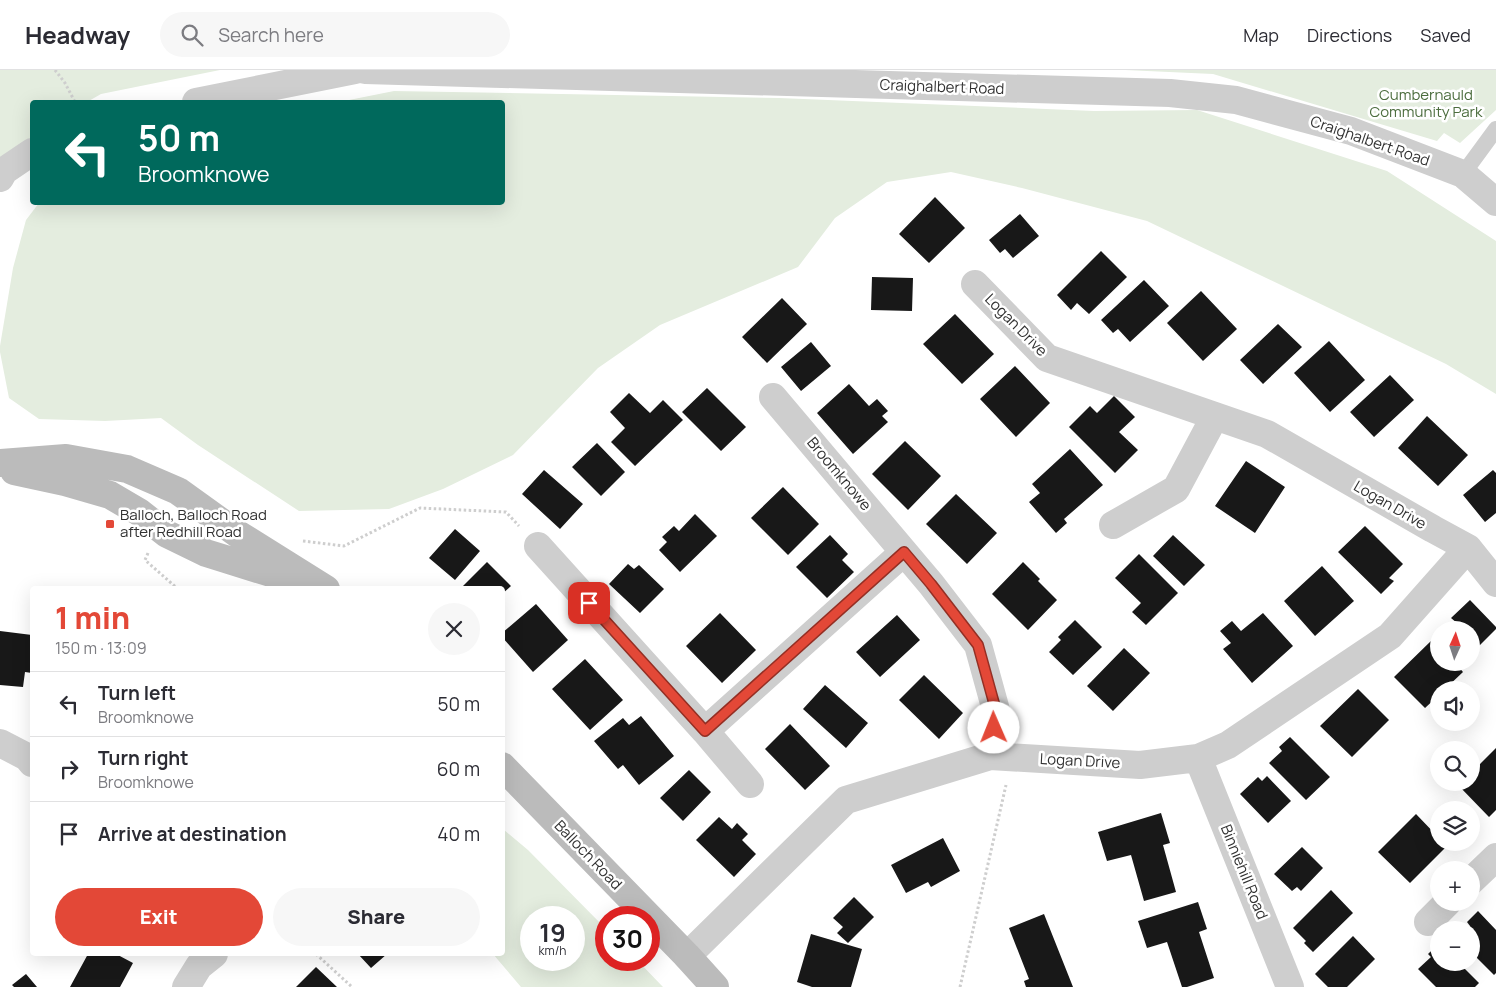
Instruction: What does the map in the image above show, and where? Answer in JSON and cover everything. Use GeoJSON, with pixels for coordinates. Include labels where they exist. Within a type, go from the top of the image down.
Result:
{"type":"FeatureCollection","features":[{"type":"Feature","properties":{"kind":"street"},"geometry":{"type":"LineString","coordinates":[[206,100],[355,70]]}},
{"type":"Feature","properties":{"kind":"street","name":"Craighalbert Road"},"geometry":{"type":"LineString","coordinates":[[364,70],[1170,93],[1236,100],[1351,131],[1463,174],[1496,202]]}},
{"type":"Feature","properties":{"kind":"street"},"geometry":{"type":"LineString","coordinates":[[0,178],[4,171],[30,153]]}},
{"type":"Feature","properties":{"kind":"street","name":"Logan Drive"},"geometry":{"type":"LineString","coordinates":[[975,284],[1047,358],[1267,434],[1468,548],[1496,583]]}},
{"type":"Feature","properties":{"kind":"street","name":"Broomknowe"},"geometry":{"type":"LineString","coordinates":[[773,397],[931,584],[978,645],[997,714],[1001,757]]}},
{"type":"Feature","properties":{"kind":"street"},"geometry":{"type":"LineString","coordinates":[[1113,525],[1176,489],[1214,416]]}},
{"type":"Feature","properties":{"kind":"street"},"geometry":{"type":"LineString","coordinates":[[0,463],[66,458],[127,469],[178,491],[238,534],[321,586]]}},
{"type":"Feature","properties":{"kind":"street"},"geometry":{"type":"LineString","coordinates":[[0,467],[110,495],[139,512],[167,534],[206,553],[316,586]]}},
{"type":"Feature","properties":{"kind":"street"},"geometry":{"type":"LineString","coordinates":[[538,546],[705,731],[750,784]]}},
{"type":"Feature","properties":{"kind":"street","name":"Logan Drive"},"geometry":{"type":"LineString","coordinates":[[687,956],[846,800],[1001,757],[1140,765],[1198,758],[1228,744],[1390,636],[1468,548]]}},
{"type":"Feature","properties":{"kind":"street"},"geometry":{"type":"LineString","coordinates":[[705,731],[904,552]]}},
{"type":"Feature","properties":{"kind":"street"},"geometry":{"type":"LineString","coordinates":[[0,743],[27,757],[30,761]]}},
{"type":"Feature","properties":{"kind":"street","name":"Binniehill Road"},"geometry":{"type":"LineString","coordinates":[[1198,758],[1290,987]]}},
{"type":"Feature","properties":{"kind":"street","name":"Balloch Road"},"geometry":{"type":"LineString","coordinates":[[505,769],[715,987]]}},
{"type":"Feature","properties":{"kind":"street"},"geometry":{"type":"LineString","coordinates":[[1480,872],[1496,857]]}},
{"type":"Feature","properties":{"kind":"street"},"geometry":{"type":"LineString","coordinates":[[1428,922],[1439,911]]}},
{"type":"Feature","properties":{"kind":"lane"},"geometry":{"type":"LineString","coordinates":[[1463,174],[1496,129]]}},
{"type":"Feature","properties":{"kind":"path"},"geometry":{"type":"LineString","coordinates":[[55,70],[65,83],[74,100]]}},
{"type":"Feature","properties":{"kind":"path"},"geometry":{"type":"LineString","coordinates":[[302,541],[344,546],[420,508],[506,512],[538,546]]}},
{"type":"Feature","properties":{"kind":"path"},"geometry":{"type":"LineString","coordinates":[[159,528],[145,560],[175,586]]}},
{"type":"Feature","properties":{"kind":"path"},"geometry":{"type":"LineString","coordinates":[[960,987],[1001,757]]}},
{"type":"Feature","properties":{"kind":"path"},"geometry":{"type":"LineString","coordinates":[[318,956],[352,987]]}},
{"type":"Feature","properties":{"kind":"green space"},"geometry":{"type":"Polygon","coordinates":[[[0,70],[220,70],[101,94],[90,100],[30,100],[30,139],[0,159],[0,70]]]}},
{"type":"Feature","properties":{"kind":"green space","name":"Cumbernauld Community Park"},"geometry":{"type":"Polygon","coordinates":[[[1125,70],[1496,70],[1496,110],[1460,143],[1444,133],[1437,141],[1213,74],[1125,70]]]}},
{"type":"Feature","properties":{"kind":"green space"},"geometry":{"type":"Polygon","coordinates":[[[394,91],[779,98],[1094,111],[1197,110],[1387,171],[1496,241],[1496,394],[1446,364],[1147,221],[1022,188],[951,172],[887,182],[835,218],[798,267],[660,325],[598,368],[513,455],[443,489],[389,509],[299,511],[198,445],[161,418],[105,421],[39,419],[9,398],[0,346],[13,268],[26,220],[37,205],[505,205],[505,100],[349,100],[394,91]]]}},
{"type":"Feature","properties":{"kind":"green space"},"geometry":{"type":"Polygon","coordinates":[[[505,831],[528,850],[583,906],[520,906],[520,971],[585,971],[585,908],[595,918],[595,971],[648,971],[663,987],[521,987],[495,956],[505,956],[505,831]]]}},
{"type":"Feature","properties":{"kind":"building"},"geometry":{"type":"Polygon","coordinates":[[[935,197],[965,228],[929,263],[899,234],[935,197]]]}},
{"type":"Feature","properties":{"kind":"building"},"geometry":{"type":"Polygon","coordinates":[[[1020,214],[1039,236],[1013,258],[1005,249],[1000,253],[989,240],[1020,214]]]}},
{"type":"Feature","properties":{"kind":"building"},"geometry":{"type":"Polygon","coordinates":[[[1101,251],[1127,277],[1089,314],[1077,303],[1071,310],[1057,295],[1101,251]]]}},
{"type":"Feature","properties":{"kind":"building"},"geometry":{"type":"Polygon","coordinates":[[[872,277],[913,278],[912,311],[871,310],[872,277]]]}},
{"type":"Feature","properties":{"kind":"building"},"geometry":{"type":"Polygon","coordinates":[[[1144,280],[1169,306],[1130,342],[1118,329],[1113,333],[1101,320],[1144,280]]]}},
{"type":"Feature","properties":{"kind":"building"},"geometry":{"type":"Polygon","coordinates":[[[1201,291],[1237,329],[1203,361],[1167,323],[1201,291]]]}},
{"type":"Feature","properties":{"kind":"building"},"geometry":{"type":"Polygon","coordinates":[[[782,298],[807,324],[767,363],[742,337],[782,298]]]}},
{"type":"Feature","properties":{"kind":"building"},"geometry":{"type":"Polygon","coordinates":[[[955,314],[994,354],[962,384],[923,344],[955,314]]]}},
{"type":"Feature","properties":{"kind":"building"},"geometry":{"type":"Polygon","coordinates":[[[1278,324],[1302,347],[1263,384],[1240,360],[1278,324]]]}},
{"type":"Feature","properties":{"kind":"building"},"geometry":{"type":"Polygon","coordinates":[[[1329,341],[1365,380],[1330,412],[1294,373],[1329,341]]]}},
{"type":"Feature","properties":{"kind":"building"},"geometry":{"type":"Polygon","coordinates":[[[811,342],[831,366],[801,391],[781,367],[811,342]]]}},
{"type":"Feature","properties":{"kind":"building"},"geometry":{"type":"Polygon","coordinates":[[[1015,366],[1050,403],[1016,437],[980,399],[1015,366]]]}},
{"type":"Feature","properties":{"kind":"building"},"geometry":{"type":"Polygon","coordinates":[[[1390,375],[1414,400],[1374,437],[1350,412],[1390,375]]]}},
{"type":"Feature","properties":{"kind":"building"},"geometry":{"type":"Polygon","coordinates":[[[849,384],[869,406],[877,399],[888,411],[882,416],[888,422],[853,454],[817,413],[849,384]]]}},
{"type":"Feature","properties":{"kind":"building"},"geometry":{"type":"Polygon","coordinates":[[[707,388],[746,427],[721,451],[682,412],[707,388]]]}},
{"type":"Feature","properties":{"kind":"building"},"geometry":{"type":"Polygon","coordinates":[[[629,393],[650,413],[663,400],[683,420],[635,466],[611,442],[625,428],[610,412],[629,393]]]}},
{"type":"Feature","properties":{"kind":"building"},"geometry":{"type":"Polygon","coordinates":[[[1114,396],[1135,417],[1119,432],[1138,450],[1115,473],[1069,427],[1090,406],[1097,413],[1114,396]]]}},
{"type":"Feature","properties":{"kind":"building"},"geometry":{"type":"Polygon","coordinates":[[[1427,416],[1468,455],[1438,486],[1398,448],[1427,416]]]}},
{"type":"Feature","properties":{"kind":"building"},"geometry":{"type":"Polygon","coordinates":[[[905,441],[941,476],[908,510],[872,474],[905,441]]]}},
{"type":"Feature","properties":{"kind":"building"},"geometry":{"type":"Polygon","coordinates":[[[597,443],[625,472],[601,496],[572,467],[597,443]]]}},
{"type":"Feature","properties":{"kind":"building"},"geometry":{"type":"Polygon","coordinates":[[[1070,449],[1103,485],[1064,519],[1067,523],[1056,533],[1029,502],[1040,493],[1032,484],[1070,449]]]}},
{"type":"Feature","properties":{"kind":"building"},"geometry":{"type":"Polygon","coordinates":[[[1246,461],[1285,487],[1255,533],[1215,506],[1246,461]]]}},
{"type":"Feature","properties":{"kind":"building"},"geometry":{"type":"Polygon","coordinates":[[[544,470],[583,504],[560,529],[522,494],[544,470]]]}},
{"type":"Feature","properties":{"kind":"building"},"geometry":{"type":"Polygon","coordinates":[[[1493,470],[1496,473],[1496,513],[1485,522],[1463,495],[1493,470]]]}},
{"type":"Feature","properties":{"kind":"building"},"geometry":{"type":"Polygon","coordinates":[[[783,487],[819,524],[788,555],[751,518],[783,487]]]}},
{"type":"Feature","properties":{"kind":"building"},"geometry":{"type":"Polygon","coordinates":[[[956,494],[997,533],[967,564],[926,524],[956,494]]]}},
{"type":"Feature","properties":{"kind":"building"},"geometry":{"type":"Polygon","coordinates":[[[695,514],[717,536],[680,572],[659,550],[667,542],[662,537],[674,526],[679,531],[695,514]]]}},
{"type":"Feature","properties":{"kind":"building"},"geometry":{"type":"Polygon","coordinates":[[[1365,526],[1403,564],[1389,578],[1394,581],[1381,594],[1338,552],[1365,526]]]}},
{"type":"Feature","properties":{"kind":"building"},"geometry":{"type":"Polygon","coordinates":[[[455,529],[480,551],[455,580],[429,558],[455,529]]]}},
{"type":"Feature","properties":{"kind":"building"},"geometry":{"type":"Polygon","coordinates":[[[830,535],[848,554],[842,560],[854,572],[827,598],[796,567],[830,535]]]}},
{"type":"Feature","properties":{"kind":"building"},"geometry":{"type":"Polygon","coordinates":[[[1173,535],[1205,565],[1184,586],[1153,556],[1173,535]]]}},
{"type":"Feature","properties":{"kind":"building"},"geometry":{"type":"Polygon","coordinates":[[[1139,554],[1178,593],[1146,625],[1132,612],[1141,603],[1115,578],[1139,554]]]}},
{"type":"Feature","properties":{"kind":"building"},"geometry":{"type":"Polygon","coordinates":[[[487,562],[511,586],[505,591],[505,586],[463,586],[487,562]]]}},
{"type":"Feature","properties":{"kind":"building"},"geometry":{"type":"Polygon","coordinates":[[[1023,562],[1057,600],[1028,630],[992,594],[1023,562]]]}},
{"type":"Feature","properties":{"kind":"building"},"geometry":{"type":"Polygon","coordinates":[[[628,564],[634,569],[639,565],[664,589],[640,613],[609,584],[628,564]]]}},
{"type":"Feature","properties":{"kind":"building"},"geometry":{"type":"Polygon","coordinates":[[[1322,566],[1354,601],[1315,636],[1284,601],[1322,566]]]}},
{"type":"Feature","properties":{"kind":"building"},"geometry":{"type":"Polygon","coordinates":[[[1470,600],[1496,629],[1480,645],[1480,621],[1455,621],[1451,618],[1470,600]]]}},
{"type":"Feature","properties":{"kind":"building"},"geometry":{"type":"Polygon","coordinates":[[[536,604],[568,640],[533,672],[505,640],[505,630],[536,604]]]}},
{"type":"Feature","properties":{"kind":"building"},"geometry":{"type":"Polygon","coordinates":[[[720,613],[756,650],[722,683],[686,646],[720,613]]]}},
{"type":"Feature","properties":{"kind":"building"},"geometry":{"type":"Polygon","coordinates":[[[1263,613],[1293,646],[1252,683],[1223,649],[1231,643],[1220,631],[1232,621],[1241,631],[1263,613]]]}},
{"type":"Feature","properties":{"kind":"building"},"geometry":{"type":"Polygon","coordinates":[[[897,615],[920,640],[880,677],[856,652],[897,615]]]}},
{"type":"Feature","properties":{"kind":"building"},"geometry":{"type":"Polygon","coordinates":[[[1075,620],[1102,647],[1073,675],[1049,652],[1061,640],[1058,637],[1075,620]]]}},
{"type":"Feature","properties":{"kind":"building"},"geometry":{"type":"Polygon","coordinates":[[[0,631],[30,635],[30,673],[25,672],[23,687],[0,685],[0,631]]]}},
{"type":"Feature","properties":{"kind":"building"},"geometry":{"type":"Polygon","coordinates":[[[1430,642],[1430,671],[1463,672],[1454,681],[1430,681],[1430,703],[1425,708],[1394,677],[1430,642]]]}},
{"type":"Feature","properties":{"kind":"building"},"geometry":{"type":"Polygon","coordinates":[[[1124,648],[1150,673],[1113,711],[1087,686],[1124,648]]]}},
{"type":"Feature","properties":{"kind":"building"},"geometry":{"type":"Polygon","coordinates":[[[585,659],[623,700],[590,730],[552,689],[585,659]]]}},
{"type":"Feature","properties":{"kind":"building"},"geometry":{"type":"Polygon","coordinates":[[[924,675],[963,713],[939,739],[899,700],[924,675]]]}},
{"type":"Feature","properties":{"kind":"building"},"geometry":{"type":"Polygon","coordinates":[[[825,685],[868,723],[846,748],[803,709],[825,685]]]}},
{"type":"Feature","properties":{"kind":"building"},"geometry":{"type":"Polygon","coordinates":[[[1358,689],[1389,720],[1352,757],[1320,726],[1358,689]]]}},
{"type":"Feature","properties":{"kind":"building"},"geometry":{"type":"Polygon","coordinates":[[[641,716],[674,756],[639,785],[623,765],[618,769],[594,741],[623,718],[629,725],[641,716]]]}},
{"type":"Feature","properties":{"kind":"building"},"geometry":{"type":"Polygon","coordinates":[[[790,724],[830,766],[805,790],[765,749],[790,724]]]}},
{"type":"Feature","properties":{"kind":"building"},"geometry":{"type":"Polygon","coordinates":[[[1290,737],[1330,777],[1306,800],[1269,763],[1282,751],[1279,747],[1290,737]]]}},
{"type":"Feature","properties":{"kind":"building"},"geometry":{"type":"Polygon","coordinates":[[[1496,748],[1496,810],[1489,817],[1480,808],[1480,801],[1474,801],[1464,791],[1480,791],[1480,764],[1496,748]]]}},
{"type":"Feature","properties":{"kind":"building"},"geometry":{"type":"Polygon","coordinates":[[[689,770],[711,792],[683,821],[660,798],[689,770]]]}},
{"type":"Feature","properties":{"kind":"building"},"geometry":{"type":"Polygon","coordinates":[[[1267,776],[1291,801],[1268,823],[1240,794],[1258,777],[1262,781],[1267,776]]]}},
{"type":"Feature","properties":{"kind":"building"},"geometry":{"type":"Polygon","coordinates":[[[1161,813],[1170,843],[1163,845],[1176,892],[1144,901],[1131,855],[1107,861],[1098,832],[1161,813]]]}},
{"type":"Feature","properties":{"kind":"building"},"geometry":{"type":"Polygon","coordinates":[[[1416,814],[1430,829],[1430,851],[1442,851],[1410,883],[1378,852],[1416,814]]]}},
{"type":"Feature","properties":{"kind":"building"},"geometry":{"type":"Polygon","coordinates":[[[719,817],[732,829],[737,823],[748,834],[742,840],[756,854],[734,877],[696,840],[719,817]]]}},
{"type":"Feature","properties":{"kind":"building"},"geometry":{"type":"Polygon","coordinates":[[[943,838],[960,871],[931,887],[928,882],[906,893],[891,865],[943,838]]]}},
{"type":"Feature","properties":{"kind":"building"},"geometry":{"type":"Polygon","coordinates":[[[1302,847],[1323,868],[1301,891],[1297,887],[1292,891],[1274,874],[1302,847]]]}},
{"type":"Feature","properties":{"kind":"building"},"geometry":{"type":"Polygon","coordinates":[[[1331,890],[1353,913],[1313,952],[1304,943],[1306,941],[1293,928],[1331,890]]]}},
{"type":"Feature","properties":{"kind":"building"},"geometry":{"type":"Polygon","coordinates":[[[854,897],[874,917],[848,943],[837,933],[843,927],[833,918],[854,897]]]}},
{"type":"Feature","properties":{"kind":"building"},"geometry":{"type":"Polygon","coordinates":[[[1198,902],[1207,929],[1199,932],[1214,978],[1182,987],[1167,942],[1147,948],[1138,921],[1198,902]]]}},
{"type":"Feature","properties":{"kind":"building"},"geometry":{"type":"Polygon","coordinates":[[[1478,911],[1496,930],[1496,973],[1494,975],[1480,961],[1480,921],[1468,921],[1478,911]]]}},
{"type":"Feature","properties":{"kind":"building"},"geometry":{"type":"Polygon","coordinates":[[[1044,914],[1073,987],[1026,987],[1024,981],[1029,979],[1009,928],[1044,914]]]}},
{"type":"Feature","properties":{"kind":"building"},"geometry":{"type":"Polygon","coordinates":[[[811,934],[862,949],[851,987],[812,987],[797,982],[811,934]]]}},
{"type":"Feature","properties":{"kind":"building"},"geometry":{"type":"Polygon","coordinates":[[[1353,936],[1375,959],[1347,987],[1328,987],[1315,974],[1353,936]]]}},
{"type":"Feature","properties":{"kind":"building"},"geometry":{"type":"Polygon","coordinates":[[[87,956],[120,956],[133,963],[120,987],[70,987],[87,956]]]}},
{"type":"Feature","properties":{"kind":"building"},"geometry":{"type":"Polygon","coordinates":[[[360,956],[385,956],[371,968],[360,956]]]}},
{"type":"Feature","properties":{"kind":"building"},"geometry":{"type":"Polygon","coordinates":[[[1430,958],[1430,971],[1467,971],[1479,983],[1475,987],[1436,987],[1418,969],[1430,958]]]}},
{"type":"Feature","properties":{"kind":"building"},"geometry":{"type":"Polygon","coordinates":[[[316,967],[337,987],[296,987],[316,967]]]}},
{"type":"Feature","properties":{"kind":"building"},"geometry":{"type":"Polygon","coordinates":[[[26,974],[37,987],[14,987],[12,985],[26,974]]]}},
{"type":"Feature","properties":{"kind":"place","name":"Balloch, Balloch Road after Redhill Road"},"geometry":{"type":"Point","coordinates":[110,524]}},
{"type":"Feature","properties":{"kind":"route"},"geometry":{"type":"LineString","coordinates":[[589,603],[705,731],[904,552],[978,645],[997,714],[994,728]]}}]}
